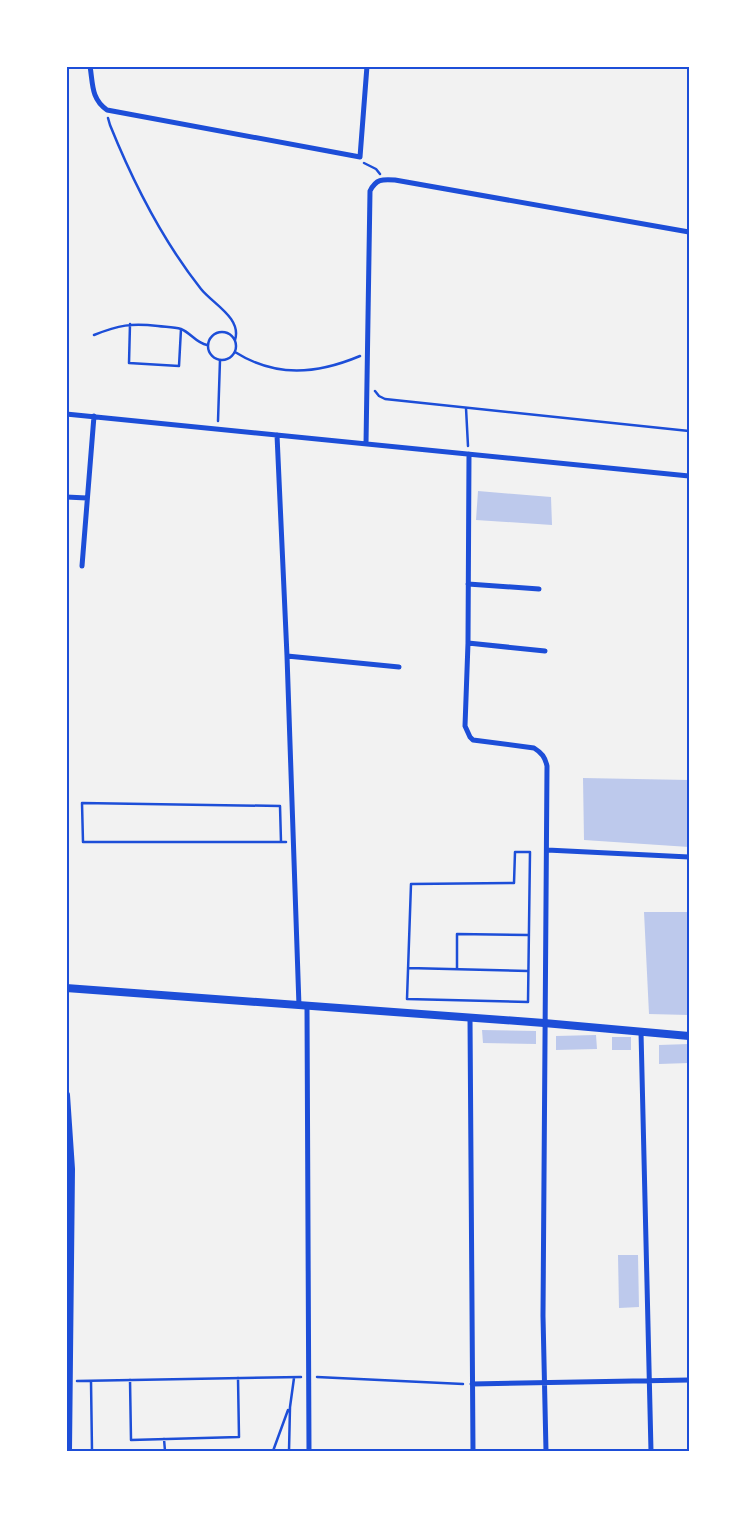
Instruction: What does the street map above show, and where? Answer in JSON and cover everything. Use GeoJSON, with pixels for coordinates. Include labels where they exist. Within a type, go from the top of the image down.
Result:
{"type":"FeatureCollection","features":[{"type":"Feature","properties":{"kind":"street"},"geometry":{"type":"LineString","coordinates":[[90,66],[98,104],[107,110],[360,157],[367,66]]}},
{"type":"Feature","properties":{"kind":"street"},"geometry":{"type":"LineString","coordinates":[[366,444],[370,191],[374,183],[383,179],[394,180],[689,232]]}},
{"type":"Feature","properties":{"kind":"street"},"geometry":{"type":"LineString","coordinates":[[66,414],[689,476]]}},
{"type":"Feature","properties":{"kind":"street"},"geometry":{"type":"LineString","coordinates":[[82,566],[94,416]]}},
{"type":"Feature","properties":{"kind":"street"},"geometry":{"type":"LineString","coordinates":[[278,435],[303,1006],[309,1451]]}},
{"type":"Feature","properties":{"kind":"street"},"geometry":{"type":"LineString","coordinates":[[469,454],[467,733],[473,740],[534,748],[541,752],[547,766],[544,1023],[544,1384],[546,1451]]}},
{"type":"Feature","properties":{"kind":"street"},"geometry":{"type":"LineString","coordinates":[[66,497],[87,498]]}},
{"type":"Feature","properties":{"kind":"street"},"geometry":{"type":"LineString","coordinates":[[468,584],[539,589]]}},
{"type":"Feature","properties":{"kind":"street"},"geometry":{"type":"LineString","coordinates":[[468,643],[545,651]]}},
{"type":"Feature","properties":{"kind":"street"},"geometry":{"type":"LineString","coordinates":[[288,656],[398,667]]}},
{"type":"Feature","properties":{"kind":"street"},"geometry":{"type":"LineString","coordinates":[[546,850],[689,857]]}},
{"type":"Feature","properties":{"kind":"street"},"geometry":{"type":"LineString","coordinates":[[66,988],[544,1023],[689,1036]]}},
{"type":"Feature","properties":{"kind":"street"},"geometry":{"type":"LineString","coordinates":[[470,1018],[473,1451]]}},
{"type":"Feature","properties":{"kind":"street"},"geometry":{"type":"LineString","coordinates":[[640,1032],[651,1451]]}},
{"type":"Feature","properties":{"kind":"street"},"geometry":{"type":"LineString","coordinates":[[66,1095],[71,1169],[68,1451]]}},
{"type":"Feature","properties":{"kind":"street"},"geometry":{"type":"LineString","coordinates":[[472,1384],[689,1380]]}},
{"type":"Feature","properties":{"kind":"path"},"geometry":{"type":"LineString","coordinates":[[107,110],[110,125],[130,174],[170,242],[202,290],[231,318],[237,329],[235,352],[231,357],[220,360],[213,358],[209,352],[207,344],[209,338],[220,331],[232,335],[235,340]]}},
{"type":"Feature","properties":{"kind":"path"},"geometry":{"type":"LineString","coordinates":[[360,157],[361,161],[365,164],[376,169],[383,179]]}},
{"type":"Feature","properties":{"kind":"path"},"geometry":{"type":"LineString","coordinates":[[130,324],[129,363],[179,366],[181,330]]}},
{"type":"Feature","properties":{"kind":"path"},"geometry":{"type":"LineString","coordinates":[[94,335],[116,326],[143,324],[181,330],[189,333],[197,341],[207,344]]}},
{"type":"Feature","properties":{"kind":"path"},"geometry":{"type":"LineString","coordinates":[[235,352],[246,359],[266,367],[286,370],[320,370],[368,353]]}},
{"type":"Feature","properties":{"kind":"path"},"geometry":{"type":"LineString","coordinates":[[218,429],[220,360]]}},
{"type":"Feature","properties":{"kind":"path"},"geometry":{"type":"LineString","coordinates":[[373,386],[379,396],[385,399],[689,431]]}},
{"type":"Feature","properties":{"kind":"path"},"geometry":{"type":"LineString","coordinates":[[466,408],[469,454]]}},
{"type":"Feature","properties":{"kind":"path"},"geometry":{"type":"LineString","coordinates":[[82,803],[280,806],[280,842],[82,842],[82,803]]}},
{"type":"Feature","properties":{"kind":"path"},"geometry":{"type":"LineString","coordinates":[[515,852],[530,852],[528,1002],[407,999],[408,968],[411,884],[514,883],[515,852]]}},
{"type":"Feature","properties":{"kind":"path"},"geometry":{"type":"LineString","coordinates":[[457,969],[457,934],[529,935]]}},
{"type":"Feature","properties":{"kind":"path"},"geometry":{"type":"LineString","coordinates":[[408,968],[528,971]]}},
{"type":"Feature","properties":{"kind":"path"},"geometry":{"type":"LineString","coordinates":[[290,1451],[290,1408],[294,1377]]}},
{"type":"Feature","properties":{"kind":"path"},"geometry":{"type":"LineString","coordinates":[[69,1382],[309,1377],[472,1384]]}},
{"type":"Feature","properties":{"kind":"path"},"geometry":{"type":"LineString","coordinates":[[130,1380],[132,1440],[239,1437],[238,1378]]}},
{"type":"Feature","properties":{"kind":"path"},"geometry":{"type":"LineString","coordinates":[[91,1381],[92,1451]]}},
{"type":"Feature","properties":{"kind":"path"},"geometry":{"type":"LineString","coordinates":[[273,1451],[290,1408]]}},
{"type":"Feature","properties":{"kind":"path"},"geometry":{"type":"LineString","coordinates":[[164,1439],[165,1451]]}},
{"type":"Feature","properties":{"kind":"building"},"geometry":{"type":"Polygon","coordinates":[[[478,491],[551,497],[552,525],[476,520],[478,491]]]}},
{"type":"Feature","properties":{"kind":"building"},"geometry":{"type":"Polygon","coordinates":[[[583,778],[689,780],[689,847],[584,840],[583,778]]]}},
{"type":"Feature","properties":{"kind":"building"},"geometry":{"type":"Polygon","coordinates":[[[644,912],[689,912],[689,1015],[649,1014],[644,912]]]}},
{"type":"Feature","properties":{"kind":"building"},"geometry":{"type":"Polygon","coordinates":[[[482,1030],[536,1031],[536,1044],[483,1043],[482,1030]]]}},
{"type":"Feature","properties":{"kind":"building"},"geometry":{"type":"Polygon","coordinates":[[[596,1035],[597,1049],[556,1050],[556,1036],[596,1035]]]}},
{"type":"Feature","properties":{"kind":"building"},"geometry":{"type":"Polygon","coordinates":[[[612,1037],[631,1037],[631,1050],[612,1050],[612,1037]]]}},
{"type":"Feature","properties":{"kind":"building"},"geometry":{"type":"Polygon","coordinates":[[[689,1044],[689,1063],[659,1064],[659,1045],[689,1044]]]}},
{"type":"Feature","properties":{"kind":"building"},"geometry":{"type":"Polygon","coordinates":[[[618,1255],[638,1255],[639,1307],[619,1308],[618,1255]]]}}]}
